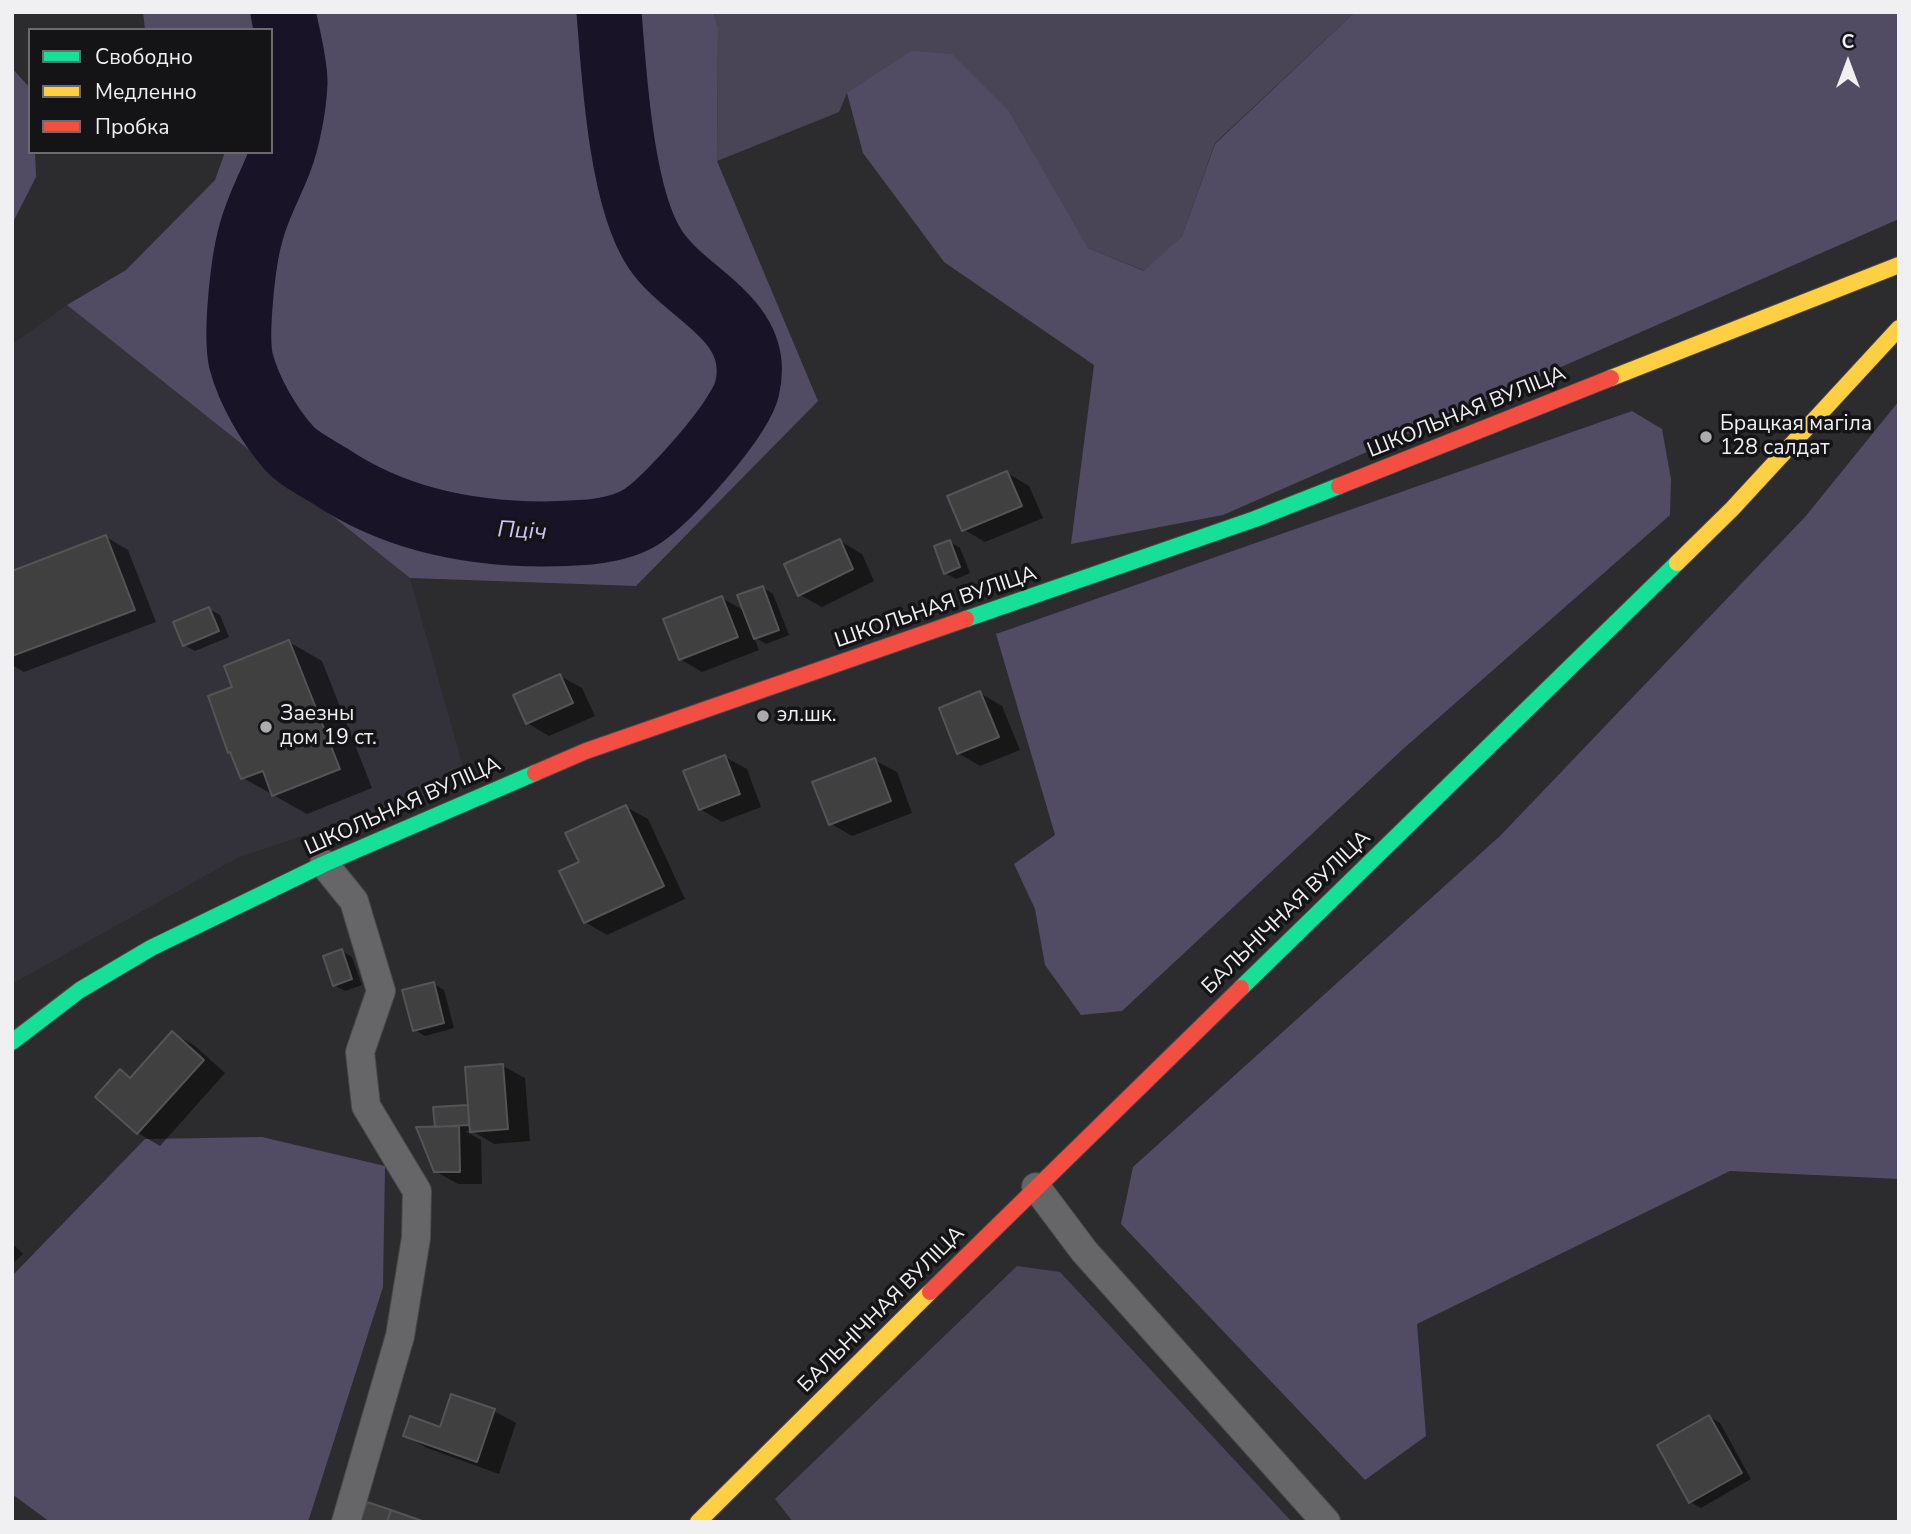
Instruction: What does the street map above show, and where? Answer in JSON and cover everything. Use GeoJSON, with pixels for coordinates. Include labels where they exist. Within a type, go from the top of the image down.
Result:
{"type":"FeatureCollection","features":[{"type":"Feature","properties":{"kind":"street","name":"ШКОЛЬНАЯ ВУЛІЦА"},"geometry":{"type":"LineString","coordinates":[[12,1042],[80,990],[151,948],[324,864],[586,751],[1255,519],[1899,265]]}},
{"type":"Feature","properties":{"kind":"street","name":"БАЛЬНІЧНАЯ ВУЛІЦА"},"geometry":{"type":"LineString","coordinates":[[698,1522],[1036,1187],[1732,509],[1899,328]]}},
{"type":"Feature","properties":{"kind":"street"},"geometry":{"type":"LineString","coordinates":[[324,864],[354,901],[381,991],[360,1052],[366,1106],[417,1191],[416,1238],[400,1336],[346,1522]]}},
{"type":"Feature","properties":{"kind":"street"},"geometry":{"type":"LineString","coordinates":[[1036,1187],[1084,1251],[1326,1522]]}},
{"type":"Feature","properties":{"kind":"shaded area"},"geometry":{"type":"Polygon","coordinates":[[[143,12],[713,12],[718,26],[717,161],[818,401],[636,586],[410,578],[67,305],[126,270],[215,180],[224,154],[273,154],[273,28],[145,28],[143,12]]]}},
{"type":"Feature","properties":{"kind":"shaded area"},"geometry":{"type":"Polygon","coordinates":[[[713,12],[1355,12],[1215,143],[1182,236],[1145,271],[1088,248],[847,93],[839,112],[717,161],[718,26],[713,12]]]}},
{"type":"Feature","properties":{"kind":"shaded area"},"geometry":{"type":"Polygon","coordinates":[[[1355,12],[1899,12],[1899,219],[1223,515],[1071,544],[1094,365],[944,262],[863,153],[847,93],[911,51],[952,54],[1008,110],[1088,248],[1144,271],[1182,236],[1215,144],[1355,12]]]}},
{"type":"Feature","properties":{"kind":"shaded area"},"geometry":{"type":"Polygon","coordinates":[[[12,68],[28,86],[28,154],[35,154],[36,177],[12,224],[12,68]]]}},
{"type":"Feature","properties":{"kind":"shaded area"},"geometry":{"type":"Polygon","coordinates":[[[67,305],[410,578],[467,781],[239,857],[12,984],[12,344],[67,305]]]}},
{"type":"Feature","properties":{"kind":"shaded area"},"geometry":{"type":"Polygon","coordinates":[[[1899,401],[1899,1179],[1730,1171],[1417,1324],[1426,1436],[1365,1480],[1121,1224],[1133,1167],[1500,836],[1805,517],[1899,401]]]}},
{"type":"Feature","properties":{"kind":"shaded area"},"geometry":{"type":"Polygon","coordinates":[[[1632,411],[1662,429],[1671,479],[1670,515],[1403,749],[1122,1011],[1081,1015],[1045,965],[1035,909],[1014,864],[1055,835],[996,634],[1632,411]]]}},
{"type":"Feature","properties":{"kind":"shaded area"},"geometry":{"type":"Polygon","coordinates":[[[262,1137],[385,1166],[383,1287],[308,1522],[50,1522],[12,1494],[12,1276],[145,1139],[262,1137]]]}},
{"type":"Feature","properties":{"kind":"shaded area"},"geometry":{"type":"Polygon","coordinates":[[[1017,1266],[1060,1272],[1292,1522],[793,1522],[775,1499],[1017,1266]]]}},
{"type":"Feature","properties":{"kind":"building"},"geometry":{"type":"Polygon","coordinates":[[[1007,471],[1022,506],[962,531],[947,496],[1007,471]]]}},
{"type":"Feature","properties":{"kind":"building"},"geometry":{"type":"Polygon","coordinates":[[[106,535],[135,610],[12,656],[12,571],[106,535]]]}},
{"type":"Feature","properties":{"kind":"building"},"geometry":{"type":"Polygon","coordinates":[[[840,539],[853,569],[798,596],[784,564],[840,539]]]}},
{"type":"Feature","properties":{"kind":"building"},"geometry":{"type":"Polygon","coordinates":[[[950,540],[960,567],[944,574],[934,546],[950,540]]]}},
{"type":"Feature","properties":{"kind":"building"},"geometry":{"type":"Polygon","coordinates":[[[763,586],[779,630],[754,639],[737,595],[763,586]]]}},
{"type":"Feature","properties":{"kind":"building"},"geometry":{"type":"Polygon","coordinates":[[[722,596],[738,637],[679,660],[663,619],[722,596]]]}},
{"type":"Feature","properties":{"kind":"building"},"geometry":{"type":"Polygon","coordinates":[[[209,607],[219,631],[183,646],[173,622],[209,607]]]}},
{"type":"Feature","properties":{"kind":"building"},"geometry":{"type":"Polygon","coordinates":[[[289,640],[340,769],[272,796],[263,771],[241,779],[230,752],[228,753],[208,696],[232,687],[224,666],[289,640]]]}},
{"type":"Feature","properties":{"kind":"building"},"geometry":{"type":"Polygon","coordinates":[[[560,674],[573,703],[526,724],[513,695],[560,674]]]}},
{"type":"Feature","properties":{"kind":"building"},"geometry":{"type":"Polygon","coordinates":[[[980,691],[999,737],[957,754],[939,708],[980,691]]]}},
{"type":"Feature","properties":{"kind":"building"},"geometry":{"type":"Polygon","coordinates":[[[725,755],[740,794],[699,810],[683,771],[725,755]]]}},
{"type":"Feature","properties":{"kind":"building"},"geometry":{"type":"Polygon","coordinates":[[[875,758],[891,801],[829,825],[812,782],[875,758]]]}},
{"type":"Feature","properties":{"kind":"building"},"geometry":{"type":"Polygon","coordinates":[[[626,805],[664,886],[584,923],[559,871],[579,862],[565,833],[626,805]]]}},
{"type":"Feature","properties":{"kind":"building"},"geometry":{"type":"Polygon","coordinates":[[[342,949],[352,979],[333,986],[323,956],[342,949]]]}},
{"type":"Feature","properties":{"kind":"building"},"geometry":{"type":"Polygon","coordinates":[[[434,982],[444,1023],[413,1031],[402,990],[434,982]]]}},
{"type":"Feature","properties":{"kind":"building"},"geometry":{"type":"Polygon","coordinates":[[[172,1031],[204,1060],[137,1134],[95,1097],[120,1069],[130,1078],[172,1031]]]}},
{"type":"Feature","properties":{"kind":"building"},"geometry":{"type":"Polygon","coordinates":[[[503,1064],[508,1129],[470,1132],[465,1067],[503,1064]]]}},
{"type":"Feature","properties":{"kind":"building"},"geometry":{"type":"Polygon","coordinates":[[[468,1105],[469,1125],[435,1127],[433,1107],[468,1105]]]}},
{"type":"Feature","properties":{"kind":"building"},"geometry":{"type":"Polygon","coordinates":[[[459,1126],[460,1172],[434,1172],[416,1127],[459,1126]]]}},
{"type":"Feature","properties":{"kind":"building"},"geometry":{"type":"Polygon","coordinates":[[[451,1394],[495,1409],[477,1462],[403,1436],[410,1416],[440,1427],[451,1394]]]}},
{"type":"Feature","properties":{"kind":"building"},"geometry":{"type":"Polygon","coordinates":[[[1709,1415],[1742,1473],[1689,1503],[1657,1445],[1709,1415]]]}},
{"type":"Feature","properties":{"kind":"building"},"geometry":{"type":"Polygon","coordinates":[[[367,1502],[391,1510],[387,1522],[360,1522],[367,1502]]]}},
{"type":"Feature","properties":{"kind":"building"},"geometry":{"type":"Polygon","coordinates":[[[391,1510],[425,1522],[387,1522],[391,1510]]]}},
{"type":"Feature","properties":{"kind":"waterway","name":"Пціч"},"geometry":{"type":"LineString","coordinates":[[283,12],[295,74],[292,112],[283,152],[251,233],[241,297],[241,361],[260,407],[293,452],[359,493],[390,507],[455,526],[488,531],[556,534],[611,529],[632,522],[656,506],[718,437],[732,419],[747,389],[749,365],[744,344],[734,326],[669,266],[655,249],[643,227],[634,199],[621,135],[609,12]]}},
{"type":"Feature","properties":{"kind":"traffic: fast"},"geometry":{"type":"LineString","coordinates":[[966,619],[1255,519],[1339,486]]}},
{"type":"Feature","properties":{"kind":"traffic: fast"},"geometry":{"type":"LineString","coordinates":[[1241,988],[1677,563]]}},
{"type":"Feature","properties":{"kind":"traffic: fast"},"geometry":{"type":"LineString","coordinates":[[12,1042],[80,990],[151,948],[324,864],[535,773]]}},
{"type":"Feature","properties":{"kind":"traffic: slow"},"geometry":{"type":"LineString","coordinates":[[1611,378],[1899,265]]}},
{"type":"Feature","properties":{"kind":"traffic: slow"},"geometry":{"type":"LineString","coordinates":[[1677,563],[1732,509],[1899,328]]}},
{"type":"Feature","properties":{"kind":"traffic: slow"},"geometry":{"type":"LineString","coordinates":[[698,1522],[930,1292]]}},
{"type":"Feature","properties":{"kind":"traffic: jam"},"geometry":{"type":"LineString","coordinates":[[1339,486],[1611,378]]}},
{"type":"Feature","properties":{"kind":"traffic: jam"},"geometry":{"type":"LineString","coordinates":[[535,773],[586,751],[966,619]]}},
{"type":"Feature","properties":{"kind":"traffic: jam"},"geometry":{"type":"LineString","coordinates":[[930,1292],[1241,988]]}},
{"type":"Feature","properties":{"kind":"place","name":"Брацкая магіла 128 салдат"},"geometry":{"type":"Point","coordinates":[1706,437]}},
{"type":"Feature","properties":{"kind":"place","name":"эл.шк."},"geometry":{"type":"Point","coordinates":[763,716]}},
{"type":"Feature","properties":{"kind":"place","name":"Заезны дом 19 ст."},"geometry":{"type":"Point","coordinates":[266,727]}}]}
